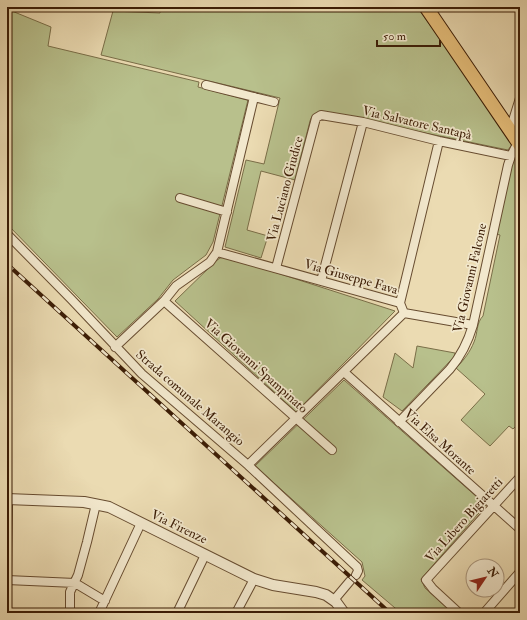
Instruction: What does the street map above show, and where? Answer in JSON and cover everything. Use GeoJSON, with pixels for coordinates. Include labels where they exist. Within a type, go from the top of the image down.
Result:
{"type":"FeatureCollection","features":[{"type":"Feature","properties":{"kind":"main road"},"geometry":{"type":"LineString","coordinates":[[426,7],[519,144]]}},
{"type":"Feature","properties":{"kind":"street"},"geometry":{"type":"LineString","coordinates":[[206,85],[274,102]]}},
{"type":"Feature","properties":{"kind":"street"},"geometry":{"type":"LineString","coordinates":[[115,347],[164,301],[176,286],[210,262],[217,252],[254,97]]}},
{"type":"Feature","properties":{"kind":"street"},"geometry":{"type":"LineString","coordinates":[[510,130],[520,98]]}},
{"type":"Feature","properties":{"kind":"street","name":"Via Salvatore Santapà"},"geometry":{"type":"LineString","coordinates":[[318,116],[321,115],[363,122],[439,141],[511,156]]}},
{"type":"Feature","properties":{"kind":"street","name":"Via Luciano Giudice"},"geometry":{"type":"LineString","coordinates":[[276,268],[316,118],[318,116]]}},
{"type":"Feature","properties":{"kind":"street"},"geometry":{"type":"LineString","coordinates":[[321,281],[363,122]]}},
{"type":"Feature","properties":{"kind":"street"},"geometry":{"type":"LineString","coordinates":[[400,303],[439,141]]}},
{"type":"Feature","properties":{"kind":"street","name":"Via Giovanni Falcone"},"geometry":{"type":"LineString","coordinates":[[399,422],[457,360],[468,342],[473,326],[511,156],[519,144]]}},
{"type":"Feature","properties":{"kind":"street"},"geometry":{"type":"LineString","coordinates":[[180,198],[227,212]]}},
{"type":"Feature","properties":{"kind":"street","name":"Strada comunale Marangio"},"geometry":{"type":"LineString","coordinates":[[7,234],[71,298],[115,347],[142,374],[248,465],[357,567],[358,571],[356,575]]}},
{"type":"Feature","properties":{"kind":"street","name":"Via Giuseppe Fava"},"geometry":{"type":"LineString","coordinates":[[217,252],[400,303],[404,313],[473,326]]}},
{"type":"Feature","properties":{"kind":"street","name":"Via Giovanni Spampinato"},"geometry":{"type":"LineString","coordinates":[[164,301],[332,450]]}},
{"type":"Feature","properties":{"kind":"street"},"geometry":{"type":"LineString","coordinates":[[248,465],[404,313]]}},
{"type":"Feature","properties":{"kind":"street","name":"Via Elsa Morante"},"geometry":{"type":"LineString","coordinates":[[344,372],[520,529]]}},
{"type":"Feature","properties":{"kind":"street","name":"Via Libero Bigiaretti"},"geometry":{"type":"LineString","coordinates":[[459,613],[433,589],[426,580],[520,477]]}},
{"type":"Feature","properties":{"kind":"street"},"geometry":{"type":"LineString","coordinates":[[8,499],[7,573],[9,580],[75,583],[105,601]]}},
{"type":"Feature","properties":{"kind":"street","name":"Via Firenze"},"geometry":{"type":"LineString","coordinates":[[8,499],[96,504],[109,507],[254,579],[273,585],[316,592],[334,600]]}},
{"type":"Feature","properties":{"kind":"street"},"geometry":{"type":"LineString","coordinates":[[70,613],[70,592],[75,583],[96,504]]}},
{"type":"Feature","properties":{"kind":"street"},"geometry":{"type":"LineString","coordinates":[[99,613],[141,523]]}},
{"type":"Feature","properties":{"kind":"street"},"geometry":{"type":"LineString","coordinates":[[177,613],[205,555]]}},
{"type":"Feature","properties":{"kind":"street"},"geometry":{"type":"LineString","coordinates":[[484,613],[520,572]]}},
{"type":"Feature","properties":{"kind":"street"},"geometry":{"type":"LineString","coordinates":[[236,613],[254,579]]}},
{"type":"Feature","properties":{"kind":"street"},"geometry":{"type":"LineString","coordinates":[[344,613],[334,600],[350,581]]}},
{"type":"Feature","properties":{"kind":"green space"},"geometry":{"type":"Polygon","coordinates":[[[160,7],[417,7],[514,142],[508,150],[323,112],[317,113],[313,115],[310,121],[295,180],[261,171],[247,230],[268,236],[261,258],[225,247],[246,160],[264,164],[280,98],[101,55],[113,11],[160,13],[160,7]]]}},
{"type":"Feature","properties":{"kind":"green space"},"geometry":{"type":"Polygon","coordinates":[[[7,9],[51,27],[48,46],[199,82],[198,87],[248,100],[213,242],[206,255],[173,280],[158,299],[117,337],[7,224],[7,9]]]}},
{"type":"Feature","properties":{"kind":"green space"},"geometry":{"type":"Polygon","coordinates":[[[520,156],[520,424],[519,423],[513,429],[509,426],[490,446],[461,420],[485,394],[456,368],[471,349],[479,322],[483,316],[500,235],[496,234],[510,168],[513,161],[520,156]]]}},
{"type":"Feature","properties":{"kind":"green space"},"geometry":{"type":"Polygon","coordinates":[[[225,257],[395,311],[296,412],[175,301],[216,261],[225,257]]]}},
{"type":"Feature","properties":{"kind":"green space"},"geometry":{"type":"Polygon","coordinates":[[[417,346],[455,353],[455,356],[402,411],[383,397],[395,353],[413,368],[417,346]]]}},
{"type":"Feature","properties":{"kind":"green space"},"geometry":{"type":"Polygon","coordinates":[[[344,380],[486,505],[421,579],[425,588],[453,613],[401,613],[362,580],[365,576],[362,562],[255,466],[344,380]]]}},
{"type":"Feature","properties":{"kind":"railway"},"geometry":{"type":"LineString","coordinates":[[7,264],[390,613]]}}]}
